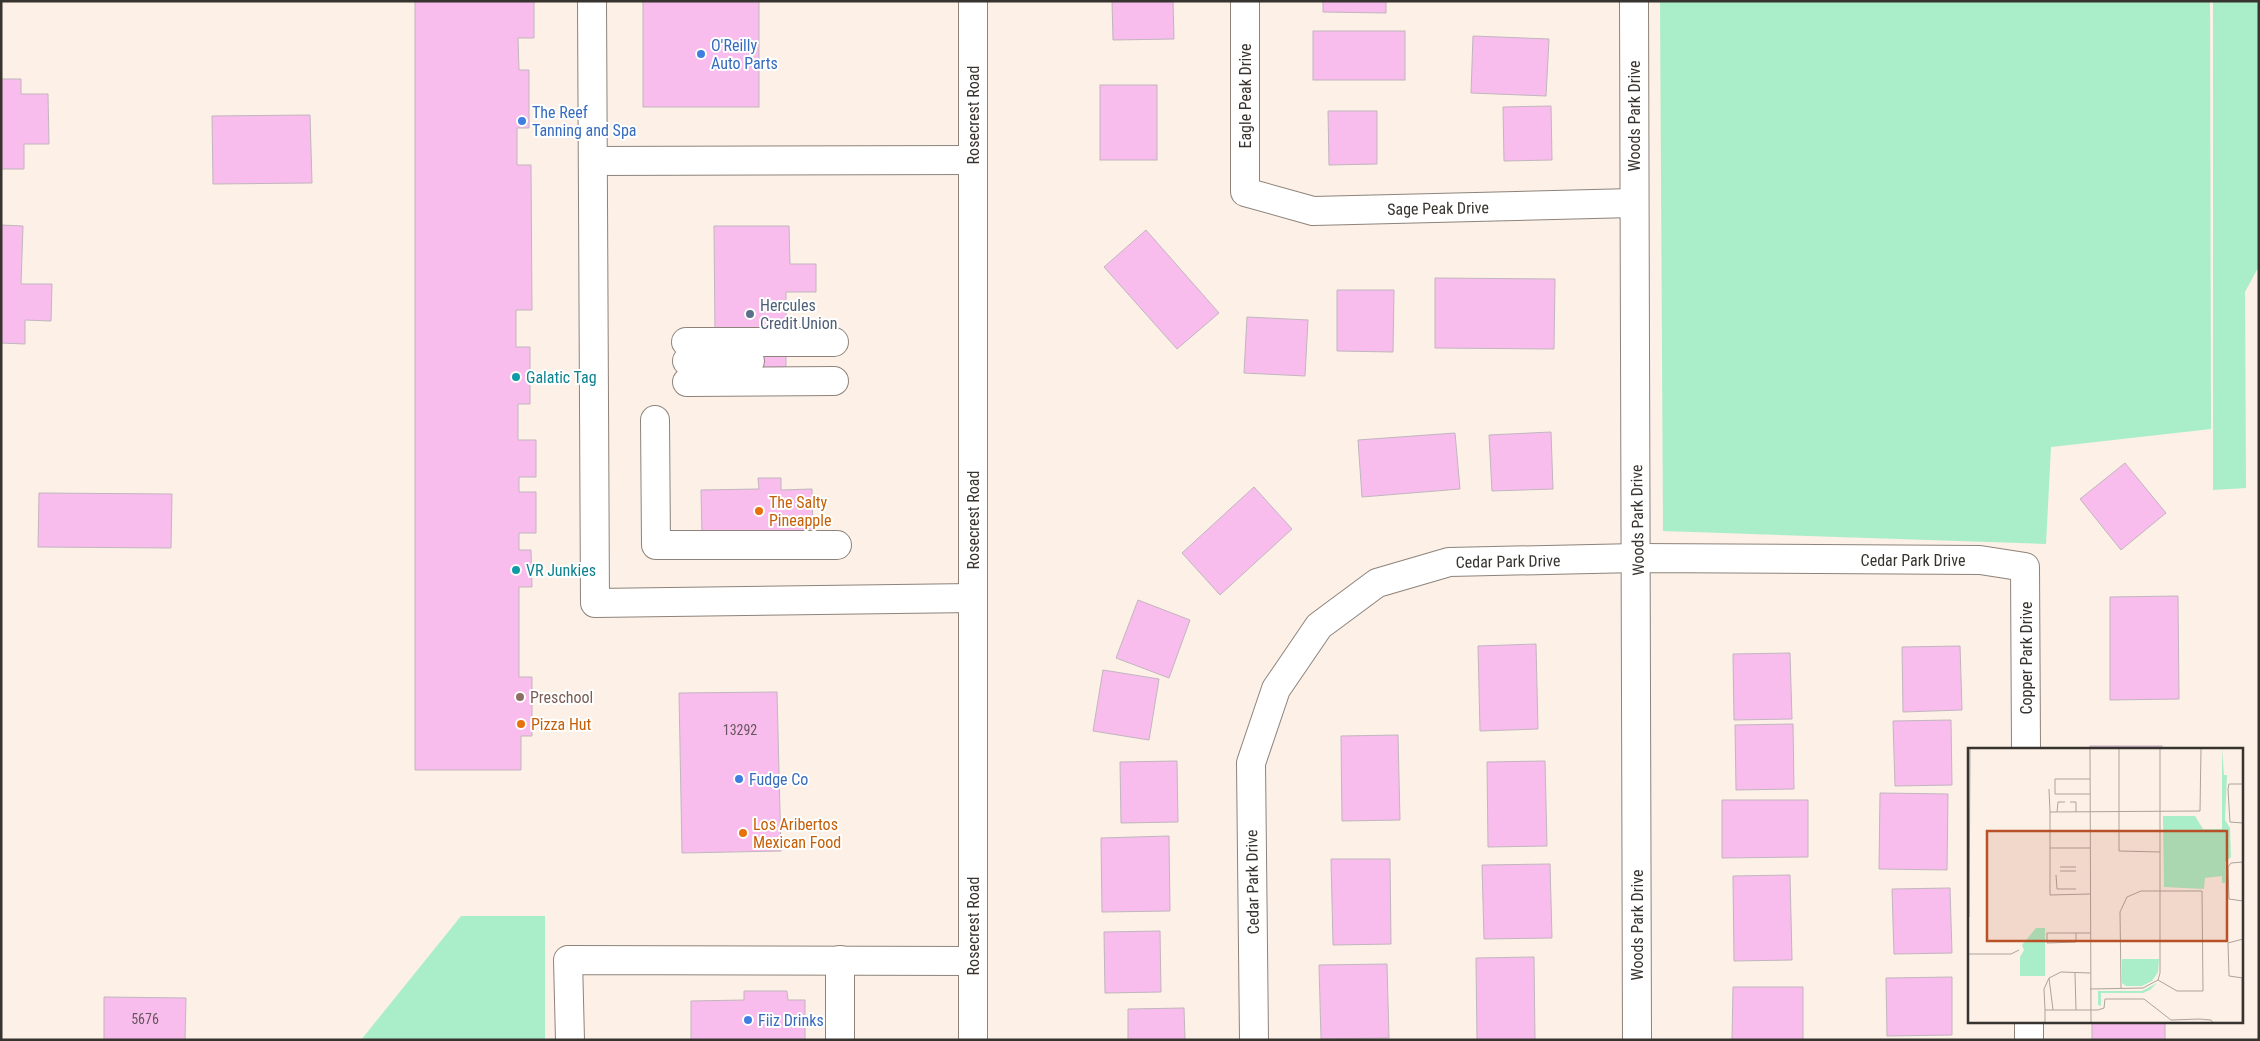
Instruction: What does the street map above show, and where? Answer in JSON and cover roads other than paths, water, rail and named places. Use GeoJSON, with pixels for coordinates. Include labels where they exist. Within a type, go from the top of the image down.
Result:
{"type":"FeatureCollection","features":[{"type":"Feature","properties":{"kind":"street"},"geometry":{"type":"LineString","coordinates":[[592,1],[595,603],[973,598]]}},
{"type":"Feature","properties":{"kind":"street","name":"Rosecrest Road"},"geometry":{"type":"LineString","coordinates":[[973,1],[973,1040]]}},
{"type":"Feature","properties":{"kind":"street","name":"Eagle Peak Drive"},"geometry":{"type":"LineString","coordinates":[[1245,1],[1245,192]]}},
{"type":"Feature","properties":{"kind":"street","name":"Woods Park Drive"},"geometry":{"type":"LineString","coordinates":[[1634,1],[1633,203],[1637,558],[1637,1040]]}},
{"type":"Feature","properties":{"kind":"street"},"geometry":{"type":"LineString","coordinates":[[593,161],[973,160]]}},
{"type":"Feature","properties":{"kind":"street","name":"Sage Peak Drive"},"geometry":{"type":"LineString","coordinates":[[1245,192],[1313,211],[1633,203]]}},
{"type":"Feature","properties":{"kind":"street"},"geometry":{"type":"LineString","coordinates":[[834,361],[686,362],[834,361]]}},
{"type":"Feature","properties":{"kind":"street"},"geometry":{"type":"LineString","coordinates":[[655,420],[656,545],[837,545]]}},
{"type":"Feature","properties":{"kind":"street","name":"Cedar Park Drive"},"geometry":{"type":"LineString","coordinates":[[1254,1040],[1251,763],[1276,689],[1319,626],[1377,583],[1448,562],[1637,558],[1980,560],[2025,567]]}},
{"type":"Feature","properties":{"kind":"street","name":"Copper Park Drive"},"geometry":{"type":"LineString","coordinates":[[2025,567],[2026,748]]}},
{"type":"Feature","properties":{"kind":"street"},"geometry":{"type":"LineString","coordinates":[[570,1040],[568,960],[973,961]]}},
{"type":"Feature","properties":{"kind":"street"},"geometry":{"type":"LineString","coordinates":[[840,960],[840,1040]]}},
{"type":"Feature","properties":{"kind":"street"},"geometry":{"type":"LineString","coordinates":[[2029,1024],[2029,1040]]}},
{"type":"Feature","properties":{"kind":"place","name":"O'Reilly Auto Parts"},"geometry":{"type":"Point","coordinates":[701,54]}},
{"type":"Feature","properties":{"kind":"place","name":"The Reef Tanning and Spa"},"geometry":{"type":"Point","coordinates":[522,121]}},
{"type":"Feature","properties":{"kind":"place","name":"Hercules Credit Union"},"geometry":{"type":"Point","coordinates":[750,314]}},
{"type":"Feature","properties":{"kind":"place","name":"Galatic Tag"},"geometry":{"type":"Point","coordinates":[516,377]}},
{"type":"Feature","properties":{"kind":"place","name":"The Salty Pineapple"},"geometry":{"type":"Point","coordinates":[759,511]}},
{"type":"Feature","properties":{"kind":"place","name":"VR Junkies"},"geometry":{"type":"Point","coordinates":[516,570]}},
{"type":"Feature","properties":{"kind":"place","name":"Preschool"},"geometry":{"type":"Point","coordinates":[520,697]}},
{"type":"Feature","properties":{"kind":"place","name":"Pizza Hut"},"geometry":{"type":"Point","coordinates":[521,724]}},
{"type":"Feature","properties":{"kind":"place","name":"Fudge Co"},"geometry":{"type":"Point","coordinates":[739,779]}},
{"type":"Feature","properties":{"kind":"place","name":"Los Aribertos Mexican Food"},"geometry":{"type":"Point","coordinates":[743,833]}},
{"type":"Feature","properties":{"kind":"place","name":"Fiiz Drinks"},"geometry":{"type":"Point","coordinates":[748,1020]}}]}
